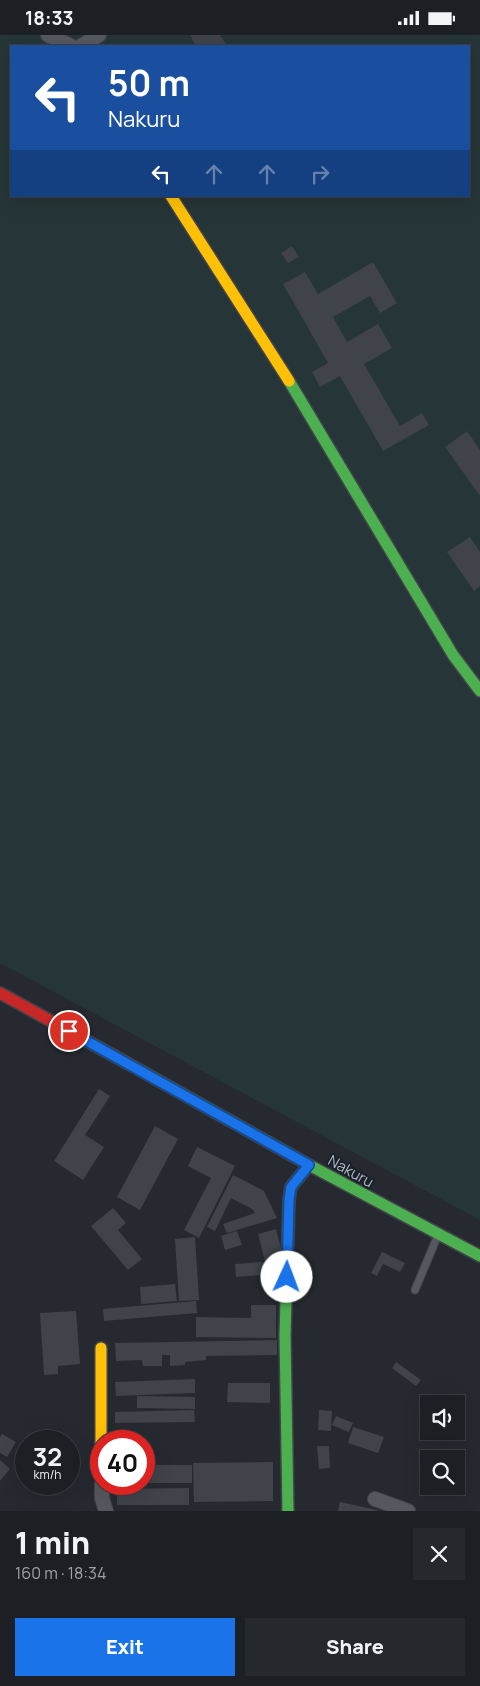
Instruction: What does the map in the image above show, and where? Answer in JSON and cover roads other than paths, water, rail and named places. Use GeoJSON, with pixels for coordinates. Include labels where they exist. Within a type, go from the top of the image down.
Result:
{"type":"FeatureCollection","features":[{"type":"Feature","properties":{"kind":"street"},"geometry":{"type":"LineString","coordinates":[[48,35],[69,45]]}},
{"type":"Feature","properties":{"kind":"street"},"geometry":{"type":"LineString","coordinates":[[83,45],[99,35]]}},
{"type":"Feature","properties":{"kind":"street"},"geometry":{"type":"LineString","coordinates":[[172,197],[305,406],[453,655],[480,691]]}},
{"type":"Feature","properties":{"kind":"street","name":"Nakuru"},"geometry":{"type":"LineString","coordinates":[[0,993],[309,1165],[480,1256]]}},
{"type":"Feature","properties":{"kind":"street"},"geometry":{"type":"LineString","coordinates":[[288,1511],[285,1335],[289,1200],[291,1187],[309,1165]]}},
{"type":"Feature","properties":{"kind":"street"},"geometry":{"type":"LineString","coordinates":[[101,1348],[101,1430]]}},
{"type":"Feature","properties":{"kind":"street"},"geometry":{"type":"LineString","coordinates":[[102,1495],[106,1511]]}},
{"type":"Feature","properties":{"kind":"street"},"geometry":{"type":"LineString","coordinates":[[375,1499],[408,1511]]}},
{"type":"Feature","properties":{"kind":"lane"},"geometry":{"type":"LineString","coordinates":[[415,1290],[438,1233]]}}]}
